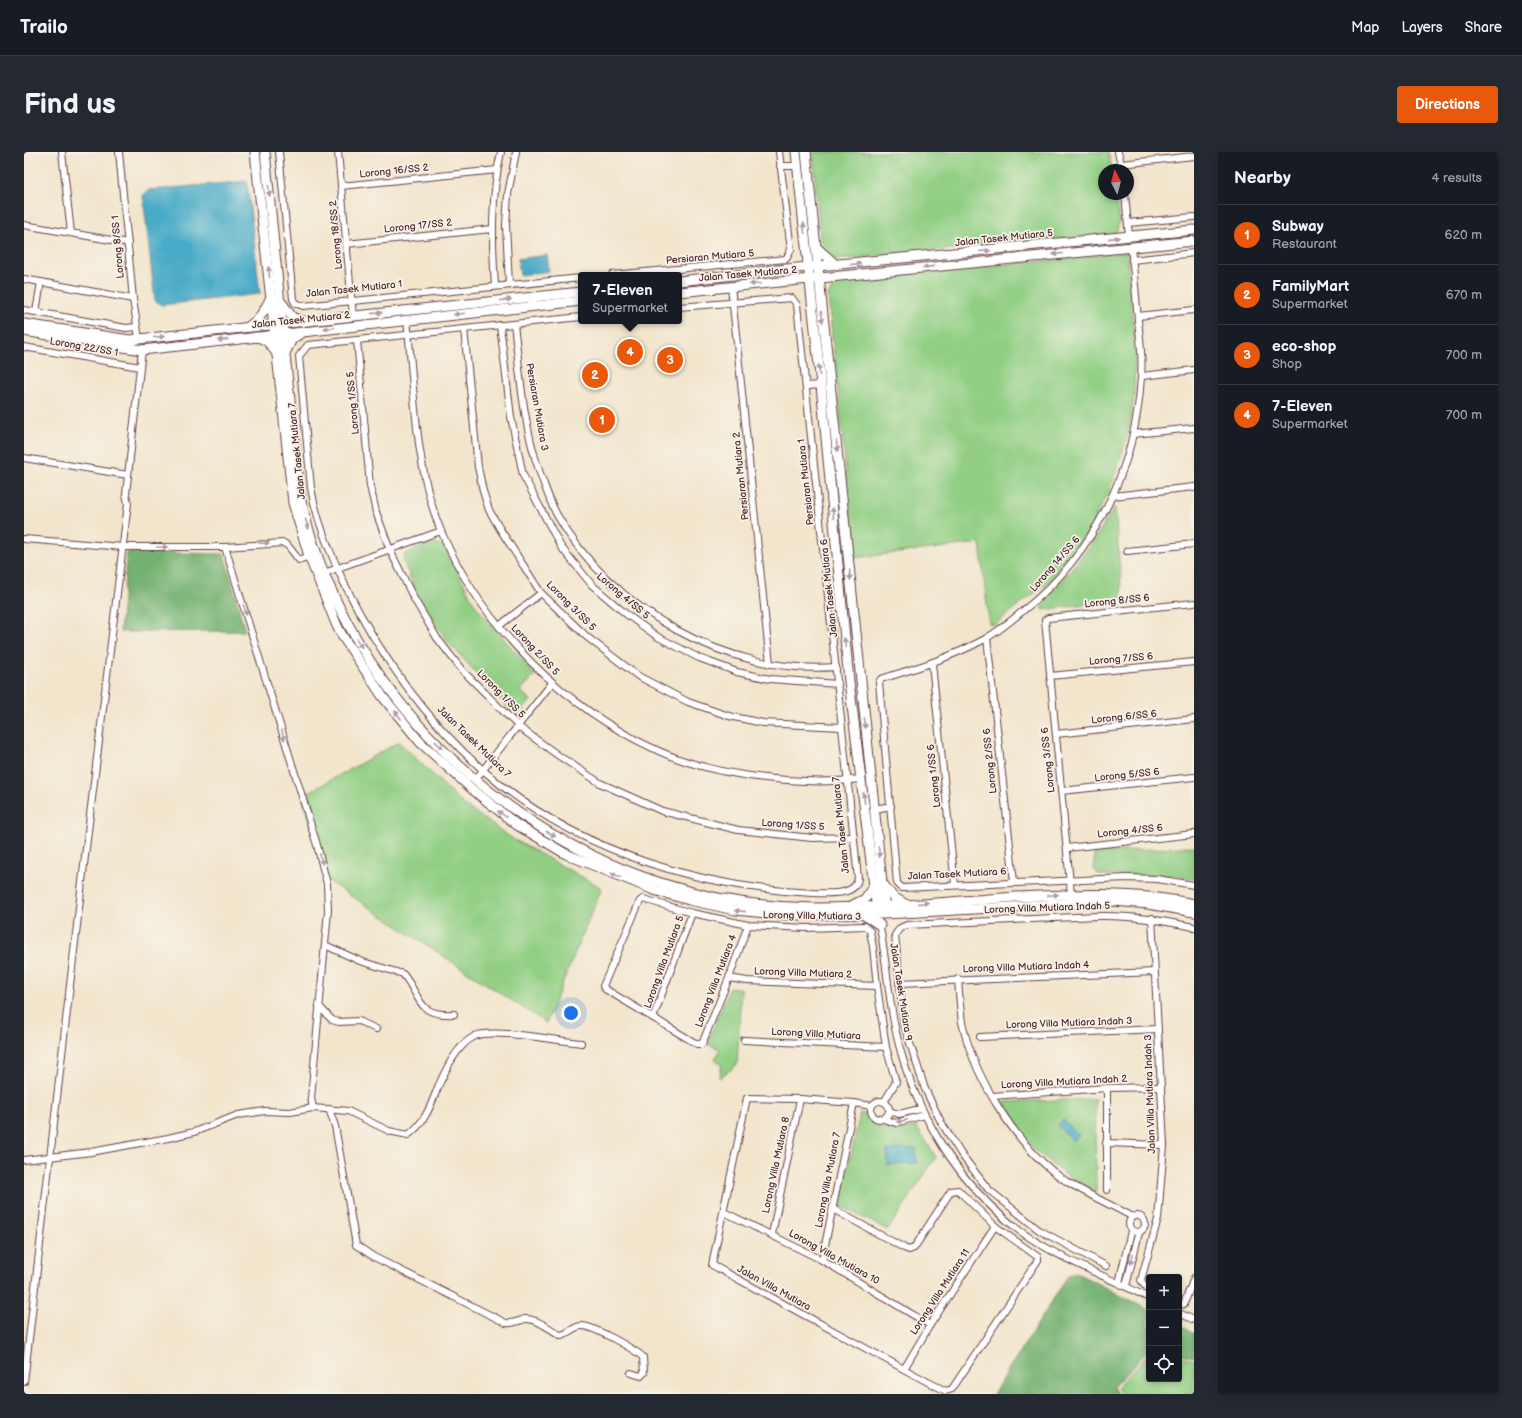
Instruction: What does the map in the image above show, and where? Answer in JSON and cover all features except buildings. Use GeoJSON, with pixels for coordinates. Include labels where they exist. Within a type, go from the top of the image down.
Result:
{"type":"FeatureCollection","features":[{"type":"Feature","properties":{"kind":"street"},"geometry":{"type":"LineString","coordinates":[[62,152],[71,233]]}},
{"type":"Feature","properties":{"kind":"street","name":"Lorong 8/SS 1"},"geometry":{"type":"LineString","coordinates":[[119,152],[136,327],[139,339]]}},
{"type":"Feature","properties":{"kind":"street"},"geometry":{"type":"LineString","coordinates":[[255,152],[276,296],[287,312],[303,322]]}},
{"type":"Feature","properties":{"kind":"street"},"geometry":{"type":"LineString","coordinates":[[265,152],[279,329]]}},
{"type":"Feature","properties":{"kind":"street","name":"Jalan Tasek Mutiara 1"},"geometry":{"type":"LineString","coordinates":[[279,152],[295,303],[303,306],[495,286]]}},
{"type":"Feature","properties":{"kind":"street","name":"Lorong 18/SS 2"},"geometry":{"type":"LineString","coordinates":[[338,152],[353,316]]}},
{"type":"Feature","properties":{"kind":"street"},"geometry":{"type":"LineString","coordinates":[[501,152],[497,170],[492,229],[495,286],[578,278]]}},
{"type":"Feature","properties":{"kind":"street"},"geometry":{"type":"LineString","coordinates":[[510,284],[506,217],[508,194],[516,152]]}},
{"type":"Feature","properties":{"kind":"street"},"geometry":{"type":"LineString","coordinates":[[779,152],[791,250],[787,264],[800,261],[806,249]]}},
{"type":"Feature","properties":{"kind":"street"},"geometry":{"type":"LineString","coordinates":[[796,152],[806,249],[813,267]]}},
{"type":"Feature","properties":{"kind":"street"},"geometry":{"type":"LineString","coordinates":[[806,152],[816,247],[813,267]]}},
{"type":"Feature","properties":{"kind":"street"},"geometry":{"type":"LineString","coordinates":[[1118,152],[1121,164]]}},
{"type":"Feature","properties":{"kind":"street"},"geometry":{"type":"LineString","coordinates":[[1134,165],[1194,156]]}},
{"type":"Feature","properties":{"kind":"street"},"geometry":{"type":"LineString","coordinates":[[780,166],[797,166]]}},
{"type":"Feature","properties":{"kind":"street","name":"Lorong 16/SS 2"},"geometry":{"type":"LineString","coordinates":[[341,186],[497,170]]}},
{"type":"Feature","properties":{"kind":"street"},"geometry":{"type":"LineString","coordinates":[[1126,200],[1129,236]]}},
{"type":"Feature","properties":{"kind":"street"},"geometry":{"type":"LineString","coordinates":[[1128,223],[1194,217]]}},
{"type":"Feature","properties":{"kind":"street"},"geometry":{"type":"LineString","coordinates":[[24,225],[128,243]]}},
{"type":"Feature","properties":{"kind":"street","name":"Lorong 17/SS 2"},"geometry":{"type":"LineString","coordinates":[[346,244],[492,229]]}},
{"type":"Feature","properties":{"kind":"street","name":"Jalan Tasek Mutiara 5"},"geometry":{"type":"LineString","coordinates":[[814,278],[1041,251],[1129,236],[1194,230]]}},
{"type":"Feature","properties":{"kind":"street","name":"Jalan Tasek Mutiara 5"},"geometry":{"type":"LineString","coordinates":[[813,267],[1041,251],[1130,248],[1194,241]]}},
{"type":"Feature","properties":{"kind":"street"},"geometry":{"type":"LineString","coordinates":[[816,247],[836,265]]}},
{"type":"Feature","properties":{"kind":"street","name":"Lorong 14/SS 6"},"geometry":{"type":"LineString","coordinates":[[878,686],[881,679],[932,664],[987,638],[1044,593],[1062,574],[1092,535],[1113,496],[1133,434],[1142,376],[1138,316],[1130,248]]}},
{"type":"Feature","properties":{"kind":"street"},"geometry":{"type":"LineString","coordinates":[[1132,260],[1194,253]]}},
{"type":"Feature","properties":{"kind":"street","name":"Jalan Tasek Mutiara 2"},"geometry":{"type":"LineString","coordinates":[[682,281],[787,264],[813,267]]}},
{"type":"Feature","properties":{"kind":"street","name":"Persiaran Mutiara 5"},"geometry":{"type":"LineString","coordinates":[[646,272],[787,264]]}},
{"type":"Feature","properties":{"kind":"street","name":"Jalan Tasek Mutiara 6"},"geometry":{"type":"LineString","coordinates":[[813,267],[814,278],[820,299],[840,476],[875,808],[878,883]]}},
{"type":"Feature","properties":{"kind":"street"},"geometry":{"type":"LineString","coordinates":[[820,299],[828,284],[836,276]]}},
{"type":"Feature","properties":{"kind":"street","name":"Jalan Tasek Mutiara 2"},"geometry":{"type":"LineString","coordinates":[[682,292],[814,278]]}},
{"type":"Feature","properties":{"kind":"street","name":"Jalan Tasek Mutiara 6"},"geometry":{"type":"LineString","coordinates":[[814,278],[811,295],[849,681],[861,779],[881,910]]}},
{"type":"Feature","properties":{"kind":"street"},"geometry":{"type":"LineString","coordinates":[[24,279],[133,298]]}},
{"type":"Feature","properties":{"kind":"street"},"geometry":{"type":"LineString","coordinates":[[794,281],[811,295]]}},
{"type":"Feature","properties":{"kind":"street"},"geometry":{"type":"LineString","coordinates":[[36,312],[41,282]]}},
{"type":"Feature","properties":{"kind":"street","name":"Persiaran Mutiara 2"},"geometry":{"type":"LineString","coordinates":[[731,286],[770,664]]}},
{"type":"Feature","properties":{"kind":"street","name":"Jalan Tasek Mutiara 2"},"geometry":{"type":"LineString","coordinates":[[24,331],[142,350],[279,329],[303,322],[578,292]]}},
{"type":"Feature","properties":{"kind":"street"},"geometry":{"type":"LineString","coordinates":[[276,296],[248,333],[262,338],[281,355],[292,339],[308,330]]}},
{"type":"Feature","properties":{"kind":"street","name":"Persiaran Mutiara 1"},"geometry":{"type":"LineString","coordinates":[[733,302],[792,298],[797,305],[836,667]]}},
{"type":"Feature","properties":{"kind":"street","name":"Jalan Tasek Mutiara 2"},"geometry":{"type":"LineString","coordinates":[[279,329],[308,330],[578,301]]}},
{"type":"Feature","properties":{"kind":"street"},"geometry":{"type":"LineString","coordinates":[[682,307],[733,302]]}},
{"type":"Feature","properties":{"kind":"street"},"geometry":{"type":"LineString","coordinates":[[24,310],[126,328],[136,327]]}},
{"type":"Feature","properties":{"kind":"street"},"geometry":{"type":"LineString","coordinates":[[1138,316],[1194,310]]}},
{"type":"Feature","properties":{"kind":"street","name":"Jalan Tasek Mutiara 7"},"geometry":{"type":"LineString","coordinates":[[578,317],[308,345],[299,356],[308,463],[314,509],[322,532],[361,618],[399,677],[423,708],[483,769],[502,786],[532,806],[593,840],[623,853],[682,872],[730,883],[777,891],[828,893],[853,889],[857,884],[858,878],[841,727],[836,667]]}},
{"type":"Feature","properties":{"kind":"street","name":"Lorong 2/SS 5"},"geometry":{"type":"LineString","coordinates":[[407,320],[425,479],[441,531],[480,602],[523,654],[552,683],[606,721],[639,741],[688,762],[763,778],[799,781],[848,781],[861,779]]}},
{"type":"Feature","properties":{"kind":"street","name":"Jalan Tasek Mutiara 2"},"geometry":{"type":"LineString","coordinates":[[24,324],[120,340],[248,333]]}},
{"type":"Feature","properties":{"kind":"street","name":"Persiaran Mutiara 3"},"geometry":{"type":"LineString","coordinates":[[514,324],[532,446],[540,473],[557,514],[577,545],[609,580],[641,607],[667,625],[701,643],[770,664],[812,668],[836,667]]}},
{"type":"Feature","properties":{"kind":"street","name":"Lorong 4/SS 5"},"geometry":{"type":"LineString","coordinates":[[500,325],[511,417],[523,475],[561,547],[592,585],[626,614],[658,637],[699,658],[737,672],[770,679],[838,684]]}},
{"type":"Feature","properties":{"kind":"street","name":"Jalan Tasek Mutiara 7"},"geometry":{"type":"LineString","coordinates":[[279,329],[293,503],[309,556],[343,637],[384,697],[420,742],[472,790],[517,825],[566,854],[654,890],[735,910],[788,915],[863,915],[881,910]]}},
{"type":"Feature","properties":{"kind":"street","name":"Lorong 3/SS 5"},"geometry":{"type":"LineString","coordinates":[[464,329],[478,467],[483,491],[490,510],[500,529],[541,593],[587,638],[638,676],[688,702],[729,716],[763,723],[841,727]]}},
{"type":"Feature","properties":{"kind":"street","name":"Lorong 1/SS 5"},"geometry":{"type":"LineString","coordinates":[[357,340],[370,486],[376,512],[390,550],[413,597],[437,638],[462,670],[519,727],[600,783],[662,811],[738,830],[812,838],[854,836]]}},
{"type":"Feature","properties":{"kind":"street","name":"Lorong 22/SS 1"},"geometry":{"type":"LineString","coordinates":[[24,347],[140,368]]}},
{"type":"Feature","properties":{"kind":"street"},"geometry":{"type":"LineString","coordinates":[[24,1382],[84,856],[123,547],[128,503],[126,494],[142,350]]}},
{"type":"Feature","properties":{"kind":"street","name":"Jalan Tasek Mutiara 7"},"geometry":{"type":"LineString","coordinates":[[281,355],[301,501],[306,523],[324,573],[352,632],[390,691],[411,718],[476,780],[513,809],[544,830],[602,860],[646,878],[678,888],[765,906],[814,908],[848,906],[881,910],[897,914],[1114,901],[1148,904],[1194,912]]}},
{"type":"Feature","properties":{"kind":"street"},"geometry":{"type":"LineString","coordinates":[[1142,376],[1194,370]]}},
{"type":"Feature","properties":{"kind":"street"},"geometry":{"type":"LineString","coordinates":[[806,386],[821,385]]}},
{"type":"Feature","properties":{"kind":"street"},"geometry":{"type":"LineString","coordinates":[[1133,434],[1194,428]]}},
{"type":"Feature","properties":{"kind":"street"},"geometry":{"type":"LineString","coordinates":[[24,458],[128,476]]}},
{"type":"Feature","properties":{"kind":"street"},"geometry":{"type":"LineString","coordinates":[[829,476],[840,476]]}},
{"type":"Feature","properties":{"kind":"street"},"geometry":{"type":"LineString","coordinates":[[1113,496],[1194,487]]}},
{"type":"Feature","properties":{"kind":"street"},"geometry":{"type":"LineString","coordinates":[[324,573],[441,531]]}},
{"type":"Feature","properties":{"kind":"street"},"geometry":{"type":"LineString","coordinates":[[24,539],[123,547],[225,547],[284,543],[289,546],[299,560],[309,556]]}},
{"type":"Feature","properties":{"kind":"street"},"geometry":{"type":"LineString","coordinates":[[1128,551],[1194,544]]}},
{"type":"Feature","properties":{"kind":"street"},"geometry":{"type":"LineString","coordinates":[[225,547],[321,860],[327,884],[328,911],[311,1098],[313,1108]]}},
{"type":"Feature","properties":{"kind":"street"},"geometry":{"type":"LineString","coordinates":[[825,570],[838,569]]}},
{"type":"Feature","properties":{"kind":"street"},"geometry":{"type":"LineString","coordinates":[[499,626],[541,593]]}},
{"type":"Feature","properties":{"kind":"street","name":"Lorong 8/SS 6"},"geometry":{"type":"LineString","coordinates":[[1044,623],[1048,618],[1194,603]]}},
{"type":"Feature","properties":{"kind":"street","name":"Lorong 3/SS 6"},"geometry":{"type":"LineString","coordinates":[[1044,623],[1071,894]]}},
{"type":"Feature","properties":{"kind":"street","name":"Lorong 2/SS 6"},"geometry":{"type":"LineString","coordinates":[[987,638],[1014,882]]}},
{"type":"Feature","properties":{"kind":"street","name":"Lorong 7/SS 6"},"geometry":{"type":"LineString","coordinates":[[1050,676],[1194,662]]}},
{"type":"Feature","properties":{"kind":"street","name":"Lorong 1/SS 6"},"geometry":{"type":"LineString","coordinates":[[932,664],[955,885]]}},
{"type":"Feature","properties":{"kind":"street"},"geometry":{"type":"LineString","coordinates":[[476,780],[483,769],[519,727],[552,683]]}},
{"type":"Feature","properties":{"kind":"street","name":"Jalan Tasek Mutiara 6"},"geometry":{"type":"LineString","coordinates":[[878,686],[891,806],[897,883],[902,888],[1126,878],[1157,879],[1194,885]]}},
{"type":"Feature","properties":{"kind":"street","name":"Lorong 6/SS 6"},"geometry":{"type":"LineString","coordinates":[[1056,734],[1194,719]]}},
{"type":"Feature","properties":{"kind":"street","name":"Lorong 5/SS 6"},"geometry":{"type":"LineString","coordinates":[[1061,791],[1194,778]]}},
{"type":"Feature","properties":{"kind":"street"},"geometry":{"type":"LineString","coordinates":[[875,808],[891,806]]}},
{"type":"Feature","properties":{"kind":"street","name":"Lorong 4/SS 6"},"geometry":{"type":"LineString","coordinates":[[1067,848],[1194,834]]}},
{"type":"Feature","properties":{"kind":"street"},"geometry":{"type":"LineString","coordinates":[[848,906],[860,903],[878,883],[893,898],[907,904]]}},
{"type":"Feature","properties":{"kind":"street"},"geometry":{"type":"LineString","coordinates":[[881,910],[907,904],[1071,894],[1127,894],[1194,904]]}},
{"type":"Feature","properties":{"kind":"street","name":"Lorong Villa Mutiara 3"},"geometry":{"type":"LineString","coordinates":[[653,1018],[605,989],[603,986],[640,901],[647,899],[692,913],[748,925],[806,928],[865,926],[870,930],[877,986]]}},
{"type":"Feature","properties":{"kind":"street","name":"Jalan Tasek Mutiara 9"},"geometry":{"type":"LineString","coordinates":[[881,910],[881,927],[898,1042],[920,1109],[962,1173],[982,1197],[1020,1231],[1068,1260],[1146,1296]]}},
{"type":"Feature","properties":{"kind":"street","name":"Lorong Villa Mutiara 5"},"geometry":{"type":"LineString","coordinates":[[653,1018],[692,913]]}},
{"type":"Feature","properties":{"kind":"street"},"geometry":{"type":"LineString","coordinates":[[863,915],[881,927],[897,914]]}},
{"type":"Feature","properties":{"kind":"street","name":"Lorong Villa Mutiara Indah 5"},"geometry":{"type":"LineString","coordinates":[[899,983],[895,935],[900,928],[907,925],[1122,915],[1152,918],[1194,927]]}},
{"type":"Feature","properties":{"kind":"street","name":"Jalan Villa Mutiara Indah 3"},"geometry":{"type":"LineString","coordinates":[[1146,1286],[1141,1280],[1158,1219],[1164,1145],[1152,918]]}},
{"type":"Feature","properties":{"kind":"street","name":"Lorong Villa Mutiara 4"},"geometry":{"type":"LineString","coordinates":[[653,1018],[697,1044],[702,1044],[729,978],[748,925]]}},
{"type":"Feature","properties":{"kind":"street"},"geometry":{"type":"LineString","coordinates":[[325,945],[360,961],[404,974],[422,1005],[431,1012],[440,1014],[454,1014]]}},
{"type":"Feature","properties":{"kind":"street","name":"Lorong Villa Mutiara Indah 4"},"geometry":{"type":"LineString","coordinates":[[899,983],[958,979],[1154,972]]}},
{"type":"Feature","properties":{"kind":"street","name":"Lorong Villa Mutiara 2"},"geometry":{"type":"LineString","coordinates":[[729,978],[747,981],[877,986]]}},
{"type":"Feature","properties":{"kind":"street"},"geometry":{"type":"LineString","coordinates":[[958,979],[962,1021],[966,1033],[978,1066],[992,1096],[1011,1128],[1041,1162],[1066,1181],[1133,1217],[1140,1217],[1144,1220],[1145,1225],[1143,1230],[1139,1233],[1126,1286]]}},
{"type":"Feature","properties":{"kind":"street"},"geometry":{"type":"LineString","coordinates":[[899,983],[904,1025],[920,1076],[941,1122],[961,1154],[988,1189],[1039,1230],[1106,1266]]}},
{"type":"Feature","properties":{"kind":"street"},"geometry":{"type":"LineString","coordinates":[[877,986],[886,1047],[896,1082],[884,1102]]}},
{"type":"Feature","properties":{"kind":"street"},"geometry":{"type":"LineString","coordinates":[[319,1006],[332,1020],[339,1022],[359,1021],[376,1029]]}},
{"type":"Feature","properties":{"kind":"street","name":"Lorong Villa Mutiara Indah 3"},"geometry":{"type":"LineString","coordinates":[[980,1037],[1158,1029]]}},
{"type":"Feature","properties":{"kind":"street"},"geometry":{"type":"LineString","coordinates":[[24,1160],[91,1152],[168,1138],[194,1132],[238,1115],[265,1111],[290,1112],[313,1108],[348,1111],[389,1131],[408,1135],[418,1128],[428,1113],[445,1070],[462,1046],[476,1036],[492,1034],[581,1043]]}},
{"type":"Feature","properties":{"kind":"street","name":"Lorong Villa Mutiara"},"geometry":{"type":"LineString","coordinates":[[744,1040],[886,1047]]}},
{"type":"Feature","properties":{"kind":"street","name":"Lorong Villa Mutiara Indah 2"},"geometry":{"type":"LineString","coordinates":[[992,1096],[1106,1088],[1160,1087]]}},
{"type":"Feature","properties":{"kind":"street"},"geometry":{"type":"LineString","coordinates":[[1106,1088],[1107,1190]]}},
{"type":"Feature","properties":{"kind":"street","name":"Jalan Villa Mutiara"},"geometry":{"type":"LineString","coordinates":[[872,1106],[854,1103],[800,1099],[747,1098],[712,1265],[946,1391],[952,1389],[1038,1260],[1036,1255],[995,1226]]}},
{"type":"Feature","properties":{"kind":"street","name":"Lorong Villa Mutiara 8"},"geometry":{"type":"LineString","coordinates":[[772,1234],[800,1099]]}},
{"type":"Feature","properties":{"kind":"street"},"geometry":{"type":"LineString","coordinates":[[880,1118],[885,1117],[889,1111],[888,1106],[884,1102],[878,1101],[872,1106],[873,1115],[884,1121],[896,1123],[924,1116]]}},
{"type":"Feature","properties":{"kind":"street","name":"Lorong Villa Mutiara 7"},"geometry":{"type":"LineString","coordinates":[[822,1260],[854,1103]]}},
{"type":"Feature","properties":{"kind":"street"},"geometry":{"type":"LineString","coordinates":[[889,1111],[899,1114],[920,1109]]}},
{"type":"Feature","properties":{"kind":"street"},"geometry":{"type":"LineString","coordinates":[[329,1110],[335,1126],[356,1245],[374,1257],[506,1323],[513,1324],[526,1319],[534,1320],[560,1335],[564,1335],[576,1327],[588,1327],[635,1350],[643,1357],[644,1374],[641,1376],[631,1373]]}},
{"type":"Feature","properties":{"kind":"street"},"geometry":{"type":"LineString","coordinates":[[1106,1144],[1164,1145]]}},
{"type":"Feature","properties":{"kind":"street"},"geometry":{"type":"LineString","coordinates":[[833,1209],[904,1248],[912,1249],[951,1191],[954,1189],[961,1191],[974,1207],[995,1226]]}},
{"type":"Feature","properties":{"kind":"street","name":"Lorong Villa Mutiara 10"},"geometry":{"type":"LineString","coordinates":[[724,1212],[772,1234],[822,1260],[930,1325]]}},
{"type":"Feature","properties":{"kind":"street"},"geometry":{"type":"LineString","coordinates":[[1119,1283],[1131,1231],[1128,1224],[1133,1217]]}},
{"type":"Feature","properties":{"kind":"street"},"geometry":{"type":"LineString","coordinates":[[1145,1225],[1155,1226]]}},
{"type":"Feature","properties":{"kind":"street","name":"Lorong Villa Mutiara 11"},"geometry":{"type":"LineString","coordinates":[[904,1369],[930,1325],[995,1226]]}},
{"type":"Feature","properties":{"kind":"street"},"geometry":{"type":"LineString","coordinates":[[1131,1231],[1139,1233]]}},
{"type":"Feature","properties":{"kind":"street"},"geometry":{"type":"LineString","coordinates":[[1182,1302],[1194,1278]]}},
{"type":"Feature","properties":{"kind":"street"},"geometry":{"type":"LineString","coordinates":[[1182,1314],[1194,1320]]}},
{"type":"Feature","properties":{"kind":"green space"},"geometry":{"type":"Polygon","coordinates":[[[813,152],[1108,152],[1111,164],[1098,164],[1098,200],[1116,200],[1119,220],[1117,233],[836,260],[821,248],[813,152]]]}},
{"type":"Feature","properties":{"kind":"green space"},"geometry":{"type":"Polygon","coordinates":[[[1127,252],[1135,350],[1134,397],[1129,432],[1109,492],[1086,535],[1051,580],[994,625],[989,623],[980,543],[855,558],[828,295],[837,281],[1127,252]]]}},
{"type":"Feature","properties":{"kind":"green space"},"geometry":{"type":"Polygon","coordinates":[[[1115,507],[1122,599],[1042,610],[1042,602],[1081,556],[1115,507]]]}},
{"type":"Feature","properties":{"kind":"green space"},"geometry":{"type":"Polygon","coordinates":[[[433,542],[444,546],[475,605],[535,675],[520,691],[531,700],[517,718],[448,642],[419,598],[403,560],[405,554],[433,542]]]}},
{"type":"Feature","properties":{"kind":"green space"},"geometry":{"type":"Polygon","coordinates":[[[127,552],[224,554],[245,631],[120,632],[127,552]]]}},
{"type":"Feature","properties":{"kind":"green space"},"geometry":{"type":"Polygon","coordinates":[[[399,742],[464,805],[513,839],[602,888],[546,1023],[327,880],[302,796],[399,742]]]}},
{"type":"Feature","properties":{"kind":"green space"},"geometry":{"type":"Polygon","coordinates":[[[1194,846],[1194,879],[1180,876],[1099,875],[1094,869],[1094,853],[1194,846]]]}},
{"type":"Feature","properties":{"kind":"green space"},"geometry":{"type":"Polygon","coordinates":[[[730,987],[741,989],[737,1065],[719,1078],[722,1065],[715,1060],[720,1049],[707,1044],[730,987]]]}},
{"type":"Feature","properties":{"kind":"green space"},"geometry":{"type":"Polygon","coordinates":[[[1095,1099],[1096,1192],[1075,1181],[1037,1152],[1017,1130],[1000,1102],[1095,1099]]]}},
{"type":"Feature","properties":{"kind":"green space"},"geometry":{"type":"Polygon","coordinates":[[[860,1113],[870,1115],[876,1126],[881,1128],[896,1130],[916,1126],[936,1157],[888,1230],[840,1206],[860,1113]]]}},
{"type":"Feature","properties":{"kind":"green space"},"geometry":{"type":"Polygon","coordinates":[[[1075,1272],[1146,1308],[1146,1353],[1113,1387],[1117,1394],[993,1394],[1068,1276],[1075,1272]]]}},
{"type":"Feature","properties":{"kind":"green space"},"geometry":{"type":"Polygon","coordinates":[[[1182,1327],[1194,1333],[1194,1357],[1182,1354],[1182,1327]]]}},
{"type":"Feature","properties":{"kind":"green space"},"geometry":{"type":"Polygon","coordinates":[[[1146,1357],[1146,1382],[1182,1382],[1182,1357],[1194,1360],[1194,1394],[1120,1394],[1117,1387],[1146,1357]]]}},
{"type":"Feature","properties":{"kind":"water"},"geometry":{"type":"Polygon","coordinates":[[[247,181],[260,294],[162,305],[155,301],[143,195],[149,190],[247,181]]]}},
{"type":"Feature","properties":{"kind":"water"},"geometry":{"type":"Polygon","coordinates":[[[547,255],[549,271],[520,275],[518,259],[547,255]]]}},
{"type":"Feature","properties":{"kind":"water"},"geometry":{"type":"Polygon","coordinates":[[[1063,1120],[1079,1135],[1073,1141],[1058,1126],[1063,1120]]]}},
{"type":"Feature","properties":{"kind":"water"},"geometry":{"type":"Polygon","coordinates":[[[916,1148],[917,1163],[888,1165],[887,1150],[916,1148]]]}},
{"type":"Feature","properties":{"kind":"place","name":"7-Eleven"},"geometry":{"type":"Point","coordinates":[630,352]}},
{"type":"Feature","properties":{"kind":"place","name":"eco-shop"},"geometry":{"type":"Point","coordinates":[670,360]}},
{"type":"Feature","properties":{"kind":"place","name":"FamilyMart"},"geometry":{"type":"Point","coordinates":[595,375]}},
{"type":"Feature","properties":{"kind":"place","name":"Subway"},"geometry":{"type":"Point","coordinates":[602,420]}}]}
